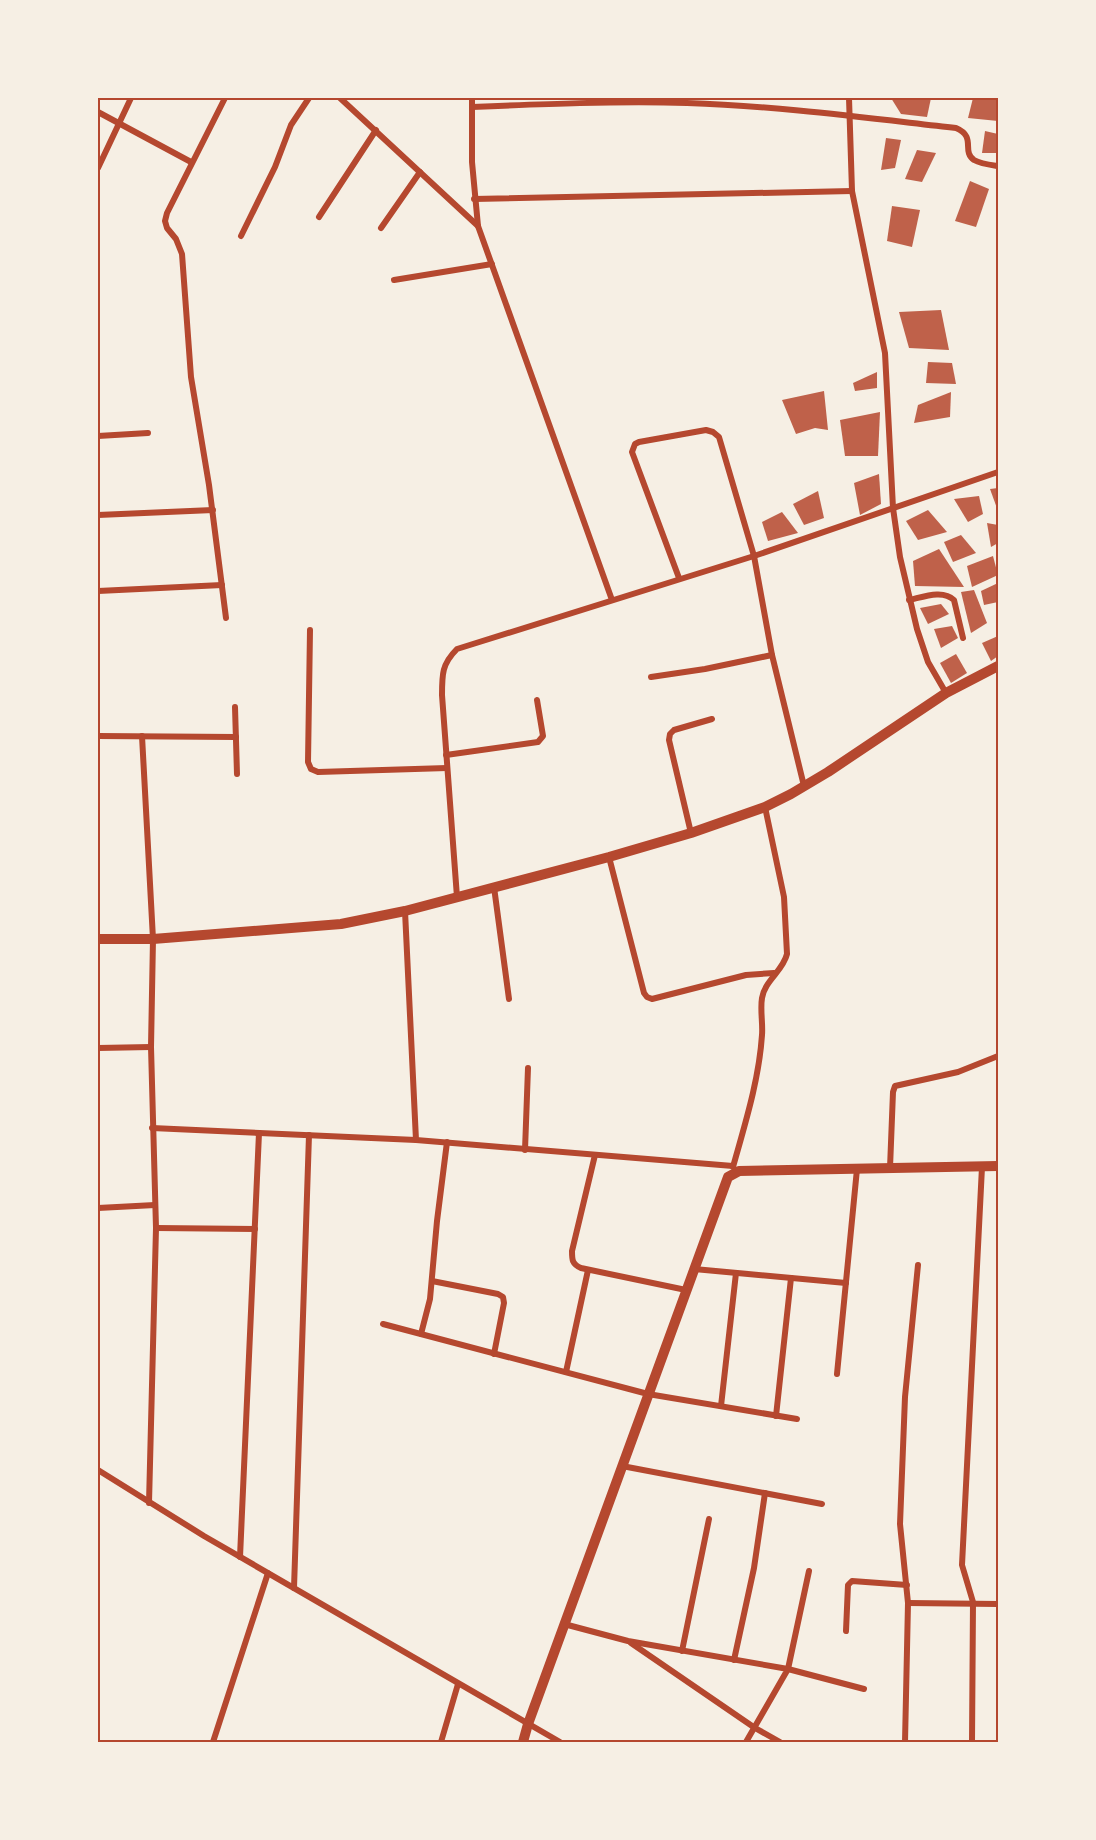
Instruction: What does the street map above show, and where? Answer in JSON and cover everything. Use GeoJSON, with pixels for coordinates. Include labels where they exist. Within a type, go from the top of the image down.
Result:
{"type":"FeatureCollection","features":[{"type":"Feature","properties":{"kind":"street"},"geometry":{"type":"LineString","coordinates":[[98,168],[131,98]]}},
{"type":"Feature","properties":{"kind":"street"},"geometry":{"type":"LineString","coordinates":[[225,98],[191,162],[165,221],[182,254],[191,377],[213,510],[226,618]]}},
{"type":"Feature","properties":{"kind":"street"},"geometry":{"type":"LineString","coordinates":[[241,236],[291,126],[309,98]]}},
{"type":"Feature","properties":{"kind":"street"},"geometry":{"type":"LineString","coordinates":[[340,98],[478,226]]}},
{"type":"Feature","properties":{"kind":"street"},"geometry":{"type":"LineString","coordinates":[[472,98],[474,199],[478,226],[612,600]]}},
{"type":"Feature","properties":{"kind":"street"},"geometry":{"type":"LineString","coordinates":[[849,98],[852,191],[885,353],[893,508],[909,600],[928,662],[946,693]]}},
{"type":"Feature","properties":{"kind":"street"},"geometry":{"type":"LineString","coordinates":[[472,107],[578,103],[688,103],[788,109],[956,128],[964,131],[968,138],[969,155],[974,160],[999,166]]}},
{"type":"Feature","properties":{"kind":"street"},"geometry":{"type":"LineString","coordinates":[[98,112],[191,162]]}},
{"type":"Feature","properties":{"kind":"street"},"geometry":{"type":"LineString","coordinates":[[319,218],[376,130]]}},
{"type":"Feature","properties":{"kind":"street"},"geometry":{"type":"LineString","coordinates":[[381,228],[420,172]]}},
{"type":"Feature","properties":{"kind":"street"},"geometry":{"type":"LineString","coordinates":[[474,199],[852,191]]}},
{"type":"Feature","properties":{"kind":"street"},"geometry":{"type":"LineString","coordinates":[[394,280],[492,264]]}},
{"type":"Feature","properties":{"kind":"street"},"geometry":{"type":"LineString","coordinates":[[679,578],[632,452],[635,444],[639,442],[706,430],[719,437],[754,556],[772,655],[804,786]]}},
{"type":"Feature","properties":{"kind":"street"},"geometry":{"type":"LineString","coordinates":[[98,436],[148,433]]}},
{"type":"Feature","properties":{"kind":"street"},"geometry":{"type":"LineString","coordinates":[[457,897],[442,676],[447,660],[457,649],[754,556],[999,472]]}},
{"type":"Feature","properties":{"kind":"street"},"geometry":{"type":"LineString","coordinates":[[98,515],[213,510]]}},
{"type":"Feature","properties":{"kind":"street"},"geometry":{"type":"LineString","coordinates":[[98,591],[222,585]]}},
{"type":"Feature","properties":{"kind":"street"},"geometry":{"type":"LineString","coordinates":[[909,600],[942,594],[949,595],[954,600],[963,638]]}},
{"type":"Feature","properties":{"kind":"street"},"geometry":{"type":"LineString","coordinates":[[310,630],[308,762],[311,769],[318,772],[447,768]]}},
{"type":"Feature","properties":{"kind":"street"},"geometry":{"type":"LineString","coordinates":[[651,677],[772,655]]}},
{"type":"Feature","properties":{"kind":"street"},"geometry":{"type":"LineString","coordinates":[[98,939],[153,939],[341,924],[405,911],[691,833],[765,807],[804,786],[946,693],[999,666]]}},
{"type":"Feature","properties":{"kind":"street"},"geometry":{"type":"LineString","coordinates":[[446,755],[538,742],[543,736],[537,700]]}},
{"type":"Feature","properties":{"kind":"street"},"geometry":{"type":"LineString","coordinates":[[235,706],[237,774]]}},
{"type":"Feature","properties":{"kind":"street"},"geometry":{"type":"LineString","coordinates":[[691,833],[669,740],[670,734],[674,730],[712,719]]}},
{"type":"Feature","properties":{"kind":"street"},"geometry":{"type":"LineString","coordinates":[[98,736],[236,737]]}},
{"type":"Feature","properties":{"kind":"street"},"geometry":{"type":"LineString","coordinates":[[142,736],[153,939],[151,1047],[156,1228],[149,1503]]}},
{"type":"Feature","properties":{"kind":"street"},"geometry":{"type":"LineString","coordinates":[[523,1743],[693,1269],[732,1169],[757,1073],[762,1035],[762,998],[768,982],[785,961],[787,954],[784,897],[765,807]]}},
{"type":"Feature","properties":{"kind":"street"},"geometry":{"type":"LineString","coordinates":[[609,857],[644,993],[647,997],[652,999],[746,975],[774,973]]}},
{"type":"Feature","properties":{"kind":"street"},"geometry":{"type":"LineString","coordinates":[[494,886],[509,999]]}},
{"type":"Feature","properties":{"kind":"street"},"geometry":{"type":"LineString","coordinates":[[405,911],[416,1140]]}},
{"type":"Feature","properties":{"kind":"street"},"geometry":{"type":"LineString","coordinates":[[98,1048],[151,1047]]}},
{"type":"Feature","properties":{"kind":"street"},"geometry":{"type":"LineString","coordinates":[[890,1168],[895,1086],[958,1072],[999,1056]]}},
{"type":"Feature","properties":{"kind":"street"},"geometry":{"type":"LineString","coordinates":[[525,1150],[528,1068]]}},
{"type":"Feature","properties":{"kind":"street"},"geometry":{"type":"LineString","coordinates":[[153,1128],[447,1142],[739,1171],[999,1166]]}},
{"type":"Feature","properties":{"kind":"street"},"geometry":{"type":"LineString","coordinates":[[240,1557],[259,1133]]}},
{"type":"Feature","properties":{"kind":"street"},"geometry":{"type":"LineString","coordinates":[[294,1588],[309,1135]]}},
{"type":"Feature","properties":{"kind":"street"},"geometry":{"type":"LineString","coordinates":[[422,1334],[430,1299],[447,1142]]}},
{"type":"Feature","properties":{"kind":"street"},"geometry":{"type":"LineString","coordinates":[[595,1155],[572,1251],[574,1265],[588,1270],[686,1290]]}},
{"type":"Feature","properties":{"kind":"street"},"geometry":{"type":"LineString","coordinates":[[972,1743],[973,1602],[962,1565],[982,1167]]}},
{"type":"Feature","properties":{"kind":"street"},"geometry":{"type":"LineString","coordinates":[[837,1374],[856,1169]]}},
{"type":"Feature","properties":{"kind":"street"},"geometry":{"type":"LineString","coordinates":[[98,1208],[155,1205]]}},
{"type":"Feature","properties":{"kind":"street"},"geometry":{"type":"LineString","coordinates":[[156,1228],[255,1229]]}},
{"type":"Feature","properties":{"kind":"street"},"geometry":{"type":"LineString","coordinates":[[905,1743],[908,1603],[900,1524],[905,1397],[918,1265]]}},
{"type":"Feature","properties":{"kind":"street"},"geometry":{"type":"LineString","coordinates":[[693,1269],[846,1283]]}},
{"type":"Feature","properties":{"kind":"street"},"geometry":{"type":"LineString","coordinates":[[566,1372],[588,1270]]}},
{"type":"Feature","properties":{"kind":"street"},"geometry":{"type":"LineString","coordinates":[[721,1406],[736,1274]]}},
{"type":"Feature","properties":{"kind":"street"},"geometry":{"type":"LineString","coordinates":[[776,1416],[791,1278]]}},
{"type":"Feature","properties":{"kind":"street"},"geometry":{"type":"LineString","coordinates":[[432,1281],[498,1294],[503,1297],[504,1303],[494,1354]]}},
{"type":"Feature","properties":{"kind":"street"},"geometry":{"type":"LineString","coordinates":[[383,1324],[648,1394],[797,1419]]}},
{"type":"Feature","properties":{"kind":"street"},"geometry":{"type":"LineString","coordinates":[[622,1466],[822,1504]]}},
{"type":"Feature","properties":{"kind":"street"},"geometry":{"type":"LineString","coordinates":[[98,1470],[240,1557],[560,1743]]}},
{"type":"Feature","properties":{"kind":"street"},"geometry":{"type":"LineString","coordinates":[[734,1660],[752,1576],[765,1493]]}},
{"type":"Feature","properties":{"kind":"street"},"geometry":{"type":"LineString","coordinates":[[682,1651],[709,1519]]}},
{"type":"Feature","properties":{"kind":"street"},"geometry":{"type":"LineString","coordinates":[[746,1743],[788,1670],[809,1571]]}},
{"type":"Feature","properties":{"kind":"street"},"geometry":{"type":"LineString","coordinates":[[213,1743],[268,1573]]}},
{"type":"Feature","properties":{"kind":"street"},"geometry":{"type":"LineString","coordinates":[[846,1631],[848,1585],[852,1581],[907,1585]]}},
{"type":"Feature","properties":{"kind":"street"},"geometry":{"type":"LineString","coordinates":[[908,1603],[999,1604]]}},
{"type":"Feature","properties":{"kind":"street"},"geometry":{"type":"LineString","coordinates":[[564,1624],[628,1641],[788,1670],[864,1689]]}},
{"type":"Feature","properties":{"kind":"street"},"geometry":{"type":"LineString","coordinates":[[628,1641],[780,1743]]}},
{"type":"Feature","properties":{"kind":"street"},"geometry":{"type":"LineString","coordinates":[[441,1743],[458,1684]]}},
{"type":"Feature","properties":{"kind":"building"},"geometry":{"type":"Polygon","coordinates":[[[891,98],[931,98],[927,117],[901,114],[891,98]]]}},
{"type":"Feature","properties":{"kind":"building"},"geometry":{"type":"Polygon","coordinates":[[[973,98],[998,98],[998,121],[968,118],[973,98]]]}},
{"type":"Feature","properties":{"kind":"building"},"geometry":{"type":"Polygon","coordinates":[[[985,131],[998,134],[998,153],[982,153],[985,131]]]}},
{"type":"Feature","properties":{"kind":"building"},"geometry":{"type":"Polygon","coordinates":[[[886,138],[901,140],[895,168],[881,170],[886,138]]]}},
{"type":"Feature","properties":{"kind":"building"},"geometry":{"type":"Polygon","coordinates":[[[917,150],[936,153],[922,182],[905,179],[917,150]]]}},
{"type":"Feature","properties":{"kind":"building"},"geometry":{"type":"Polygon","coordinates":[[[970,181],[989,189],[976,227],[955,221],[970,181]]]}},
{"type":"Feature","properties":{"kind":"building"},"geometry":{"type":"Polygon","coordinates":[[[892,206],[920,210],[912,247],[887,241],[892,206]]]}},
{"type":"Feature","properties":{"kind":"building"},"geometry":{"type":"Polygon","coordinates":[[[941,310],[949,350],[909,348],[899,312],[941,310]]]}},
{"type":"Feature","properties":{"kind":"building"},"geometry":{"type":"Polygon","coordinates":[[[928,362],[952,363],[956,384],[926,383],[928,362]]]}},
{"type":"Feature","properties":{"kind":"building"},"geometry":{"type":"Polygon","coordinates":[[[877,372],[877,388],[855,391],[853,383],[877,372]]]}},
{"type":"Feature","properties":{"kind":"building"},"geometry":{"type":"Polygon","coordinates":[[[824,391],[828,430],[815,428],[796,434],[782,400],[824,391]]]}},
{"type":"Feature","properties":{"kind":"building"},"geometry":{"type":"Polygon","coordinates":[[[951,392],[950,417],[914,423],[918,405],[951,392]]]}},
{"type":"Feature","properties":{"kind":"building"},"geometry":{"type":"Polygon","coordinates":[[[880,412],[878,456],[845,456],[840,420],[880,412]]]}},
{"type":"Feature","properties":{"kind":"building"},"geometry":{"type":"Polygon","coordinates":[[[879,474],[881,504],[860,515],[854,483],[879,474]]]}},
{"type":"Feature","properties":{"kind":"building"},"geometry":{"type":"Polygon","coordinates":[[[998,488],[998,511],[990,489],[998,488]]]}},
{"type":"Feature","properties":{"kind":"building"},"geometry":{"type":"Polygon","coordinates":[[[818,491],[824,518],[804,525],[793,504],[818,491]]]}},
{"type":"Feature","properties":{"kind":"building"},"geometry":{"type":"Polygon","coordinates":[[[979,496],[983,514],[968,522],[954,499],[979,496]]]}},
{"type":"Feature","properties":{"kind":"building"},"geometry":{"type":"Polygon","coordinates":[[[928,510],[947,532],[918,540],[906,521],[928,510]]]}},
{"type":"Feature","properties":{"kind":"building"},"geometry":{"type":"Polygon","coordinates":[[[782,512],[798,533],[768,541],[762,522],[782,512]]]}},
{"type":"Feature","properties":{"kind":"building"},"geometry":{"type":"Polygon","coordinates":[[[987,523],[998,525],[998,543],[991,547],[987,523]]]}},
{"type":"Feature","properties":{"kind":"building"},"geometry":{"type":"Polygon","coordinates":[[[961,535],[976,553],[953,562],[944,542],[961,535]]]}},
{"type":"Feature","properties":{"kind":"building"},"geometry":{"type":"Polygon","coordinates":[[[939,549],[964,587],[915,586],[913,561],[939,549]]]}},
{"type":"Feature","properties":{"kind":"building"},"geometry":{"type":"Polygon","coordinates":[[[993,556],[998,575],[972,587],[967,566],[993,556]]]}},
{"type":"Feature","properties":{"kind":"building"},"geometry":{"type":"Polygon","coordinates":[[[998,583],[998,602],[984,605],[981,591],[998,583]]]}},
{"type":"Feature","properties":{"kind":"building"},"geometry":{"type":"Polygon","coordinates":[[[974,590],[987,623],[971,633],[961,592],[974,590]]]}},
{"type":"Feature","properties":{"kind":"building"},"geometry":{"type":"Polygon","coordinates":[[[941,604],[949,614],[928,624],[920,608],[941,604]]]}},
{"type":"Feature","properties":{"kind":"building"},"geometry":{"type":"Polygon","coordinates":[[[952,626],[958,638],[941,648],[934,629],[952,626]]]}},
{"type":"Feature","properties":{"kind":"building"},"geometry":{"type":"Polygon","coordinates":[[[998,636],[998,656],[991,661],[982,643],[998,636]]]}},
{"type":"Feature","properties":{"kind":"building"},"geometry":{"type":"Polygon","coordinates":[[[956,654],[967,673],[951,683],[940,663],[956,654]]]}}]}
